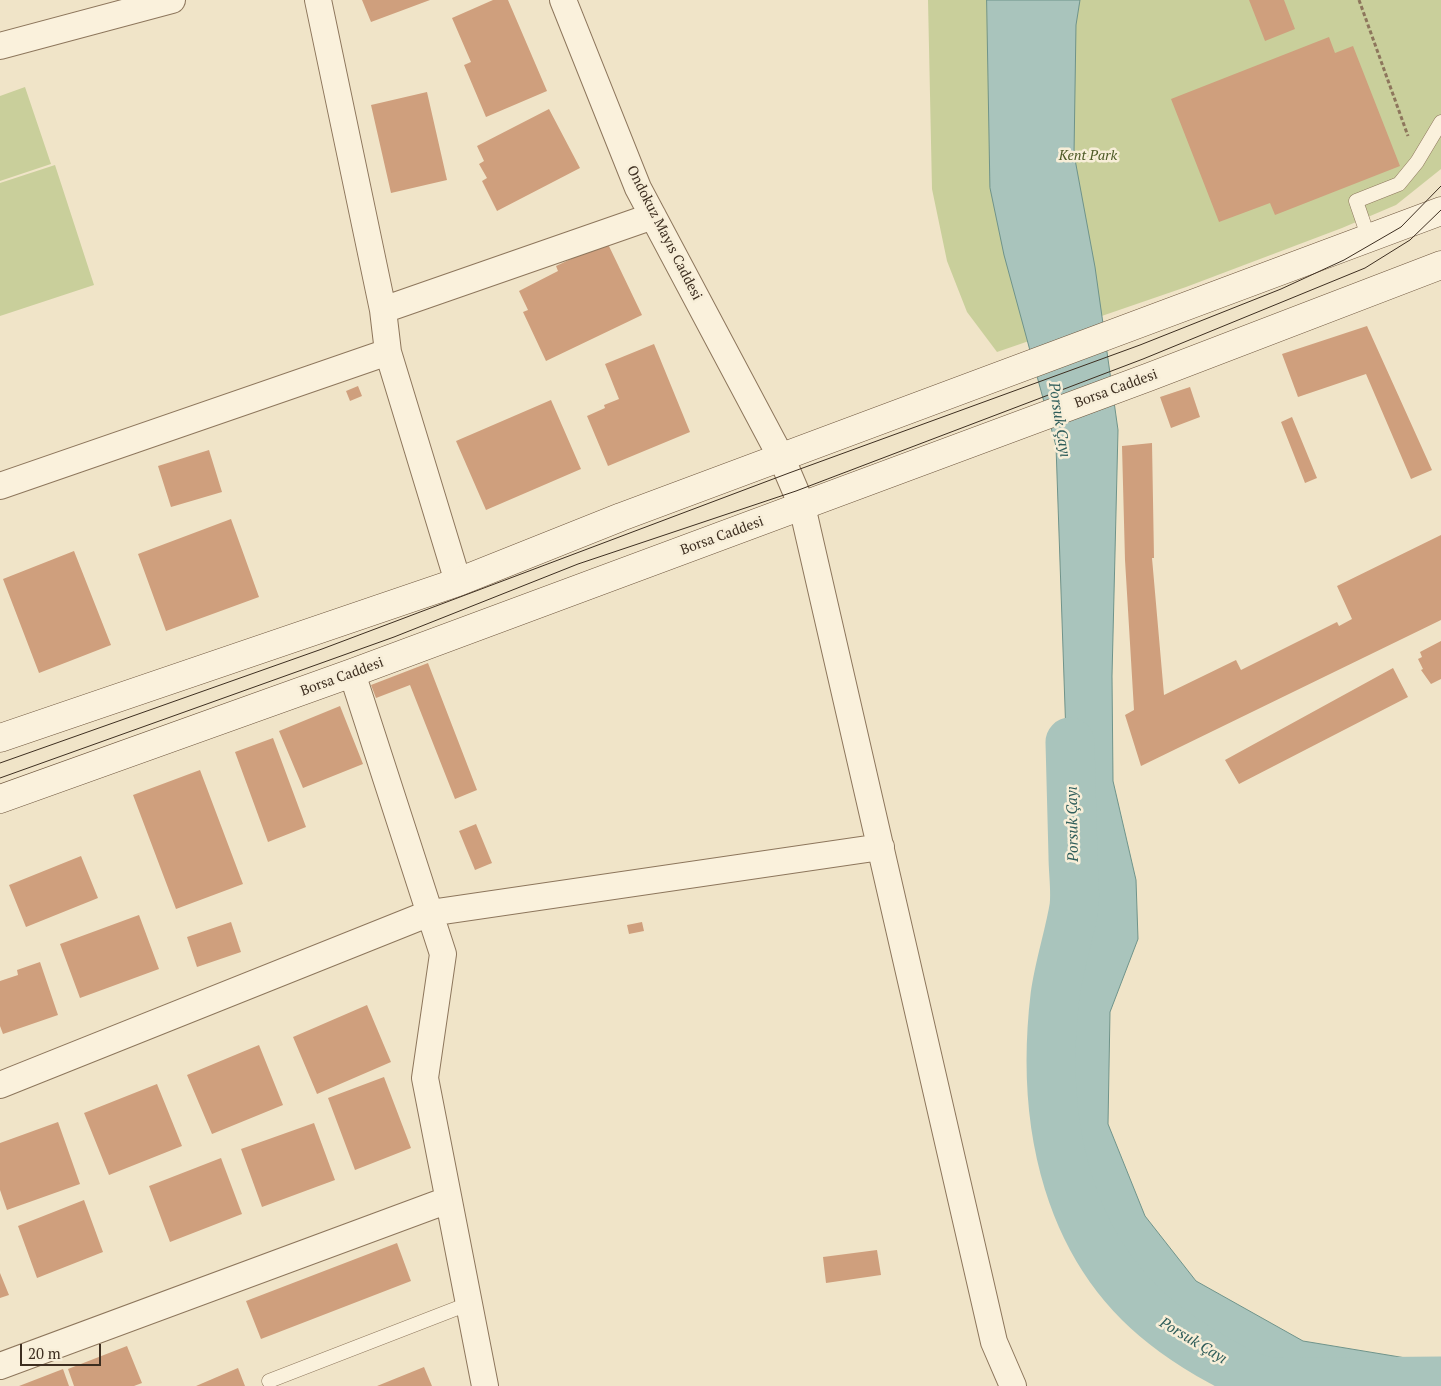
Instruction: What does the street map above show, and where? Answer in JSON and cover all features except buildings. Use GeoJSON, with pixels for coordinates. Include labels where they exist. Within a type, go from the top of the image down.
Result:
{"type":"FeatureCollection","features":[{"type":"Feature","properties":{"kind":"main road"},"geometry":{"type":"LineString","coordinates":[[0,738],[458,582],[621,517],[782,459],[1131,325],[1441,211]]}},
{"type":"Feature","properties":{"kind":"main road","name":"Borsa Caddesi"},"geometry":{"type":"LineString","coordinates":[[0,799],[352,674],[1149,377],[1441,265]]}},
{"type":"Feature","properties":{"kind":"street"},"geometry":{"type":"LineString","coordinates":[[0,46],[172,0]]}},
{"type":"Feature","properties":{"kind":"street"},"geometry":{"type":"LineString","coordinates":[[318,0],[383,310],[388,352],[458,582]]}},
{"type":"Feature","properties":{"kind":"street","name":"Ondokuz Mayıs Caddesi"},"geometry":{"type":"LineString","coordinates":[[563,0],[638,188],[782,459],[802,506],[994,1342],[1014,1386]]}},
{"type":"Feature","properties":{"kind":"street"},"geometry":{"type":"LineString","coordinates":[[383,310],[653,216]]}},
{"type":"Feature","properties":{"kind":"street"},"geometry":{"type":"LineString","coordinates":[[0,486],[388,352]]}},
{"type":"Feature","properties":{"kind":"street"},"geometry":{"type":"LineString","coordinates":[[352,674],[443,954],[425,1078],[485,1386]]}},
{"type":"Feature","properties":{"kind":"street"},"geometry":{"type":"LineString","coordinates":[[0,1085],[430,913],[881,847]]}},
{"type":"Feature","properties":{"kind":"street"},"geometry":{"type":"LineString","coordinates":[[0,1366],[448,1200]]}},
{"type":"Feature","properties":{"kind":"lane"},"geometry":{"type":"LineString","coordinates":[[1369,239],[1356,201],[1399,184],[1418,162],[1441,122]]}},
{"type":"Feature","properties":{"kind":"lane"},"geometry":{"type":"LineString","coordinates":[[269,1381],[468,1304]]}},
{"type":"Feature","properties":{"kind":"path"},"geometry":{"type":"LineString","coordinates":[[1359,0],[1418,162]]}},
{"type":"Feature","properties":{"kind":"green space","name":"Kent Park"},"geometry":{"type":"Polygon","coordinates":[[[928,0],[1441,0],[1441,169],[1396,205],[1342,228],[1186,287],[997,352],[967,312],[947,261],[932,189],[928,0]]]}},
{"type":"Feature","properties":{"kind":"green space"},"geometry":{"type":"Polygon","coordinates":[[[25,87],[51,164],[0,181],[0,96],[25,87]]]}},
{"type":"Feature","properties":{"kind":"green space"},"geometry":{"type":"Polygon","coordinates":[[[55,165],[94,285],[0,316],[0,183],[55,165]]]}},
{"type":"Feature","properties":{"kind":"water"},"geometry":{"type":"Polygon","coordinates":[[[987,0],[1080,0],[1076,25],[1074,154],[1095,267],[1118,430],[1112,676],[1113,781],[1136,880],[1138,939],[1110,1012],[1108,1124],[1145,1216],[1196,1281],[1303,1341],[1424,1361],[1441,1359],[1441,1386],[1292,1386],[1230,1361],[1133,1281],[1087,1226],[1048,1014],[1093,894],[1068,794],[1056,446],[1004,255],[990,188],[987,0]]]}},
{"type":"Feature","properties":{"kind":"waterway","name":"Porsuk Çayı"},"geometry":{"type":"LineString","coordinates":[[1070,742],[1075,901],[1055,996],[1051,1043],[1052,1091],[1058,1137],[1068,1182],[1085,1225],[1108,1265],[1137,1301],[1174,1332],[1222,1362],[1261,1380],[1272,1382],[1441,1381]]}},
{"type":"Feature","properties":{"kind":"tram line"},"geometry":{"type":"LineString","coordinates":[[0,763],[322,649],[789,473],[1140,345],[1281,289],[1344,260],[1401,227],[1441,186]]}},
{"type":"Feature","properties":{"kind":"tram line"},"geometry":{"type":"LineString","coordinates":[[0,778],[394,637],[578,564],[796,491],[1143,359],[1365,268],[1410,240],[1441,210]]}}]}
